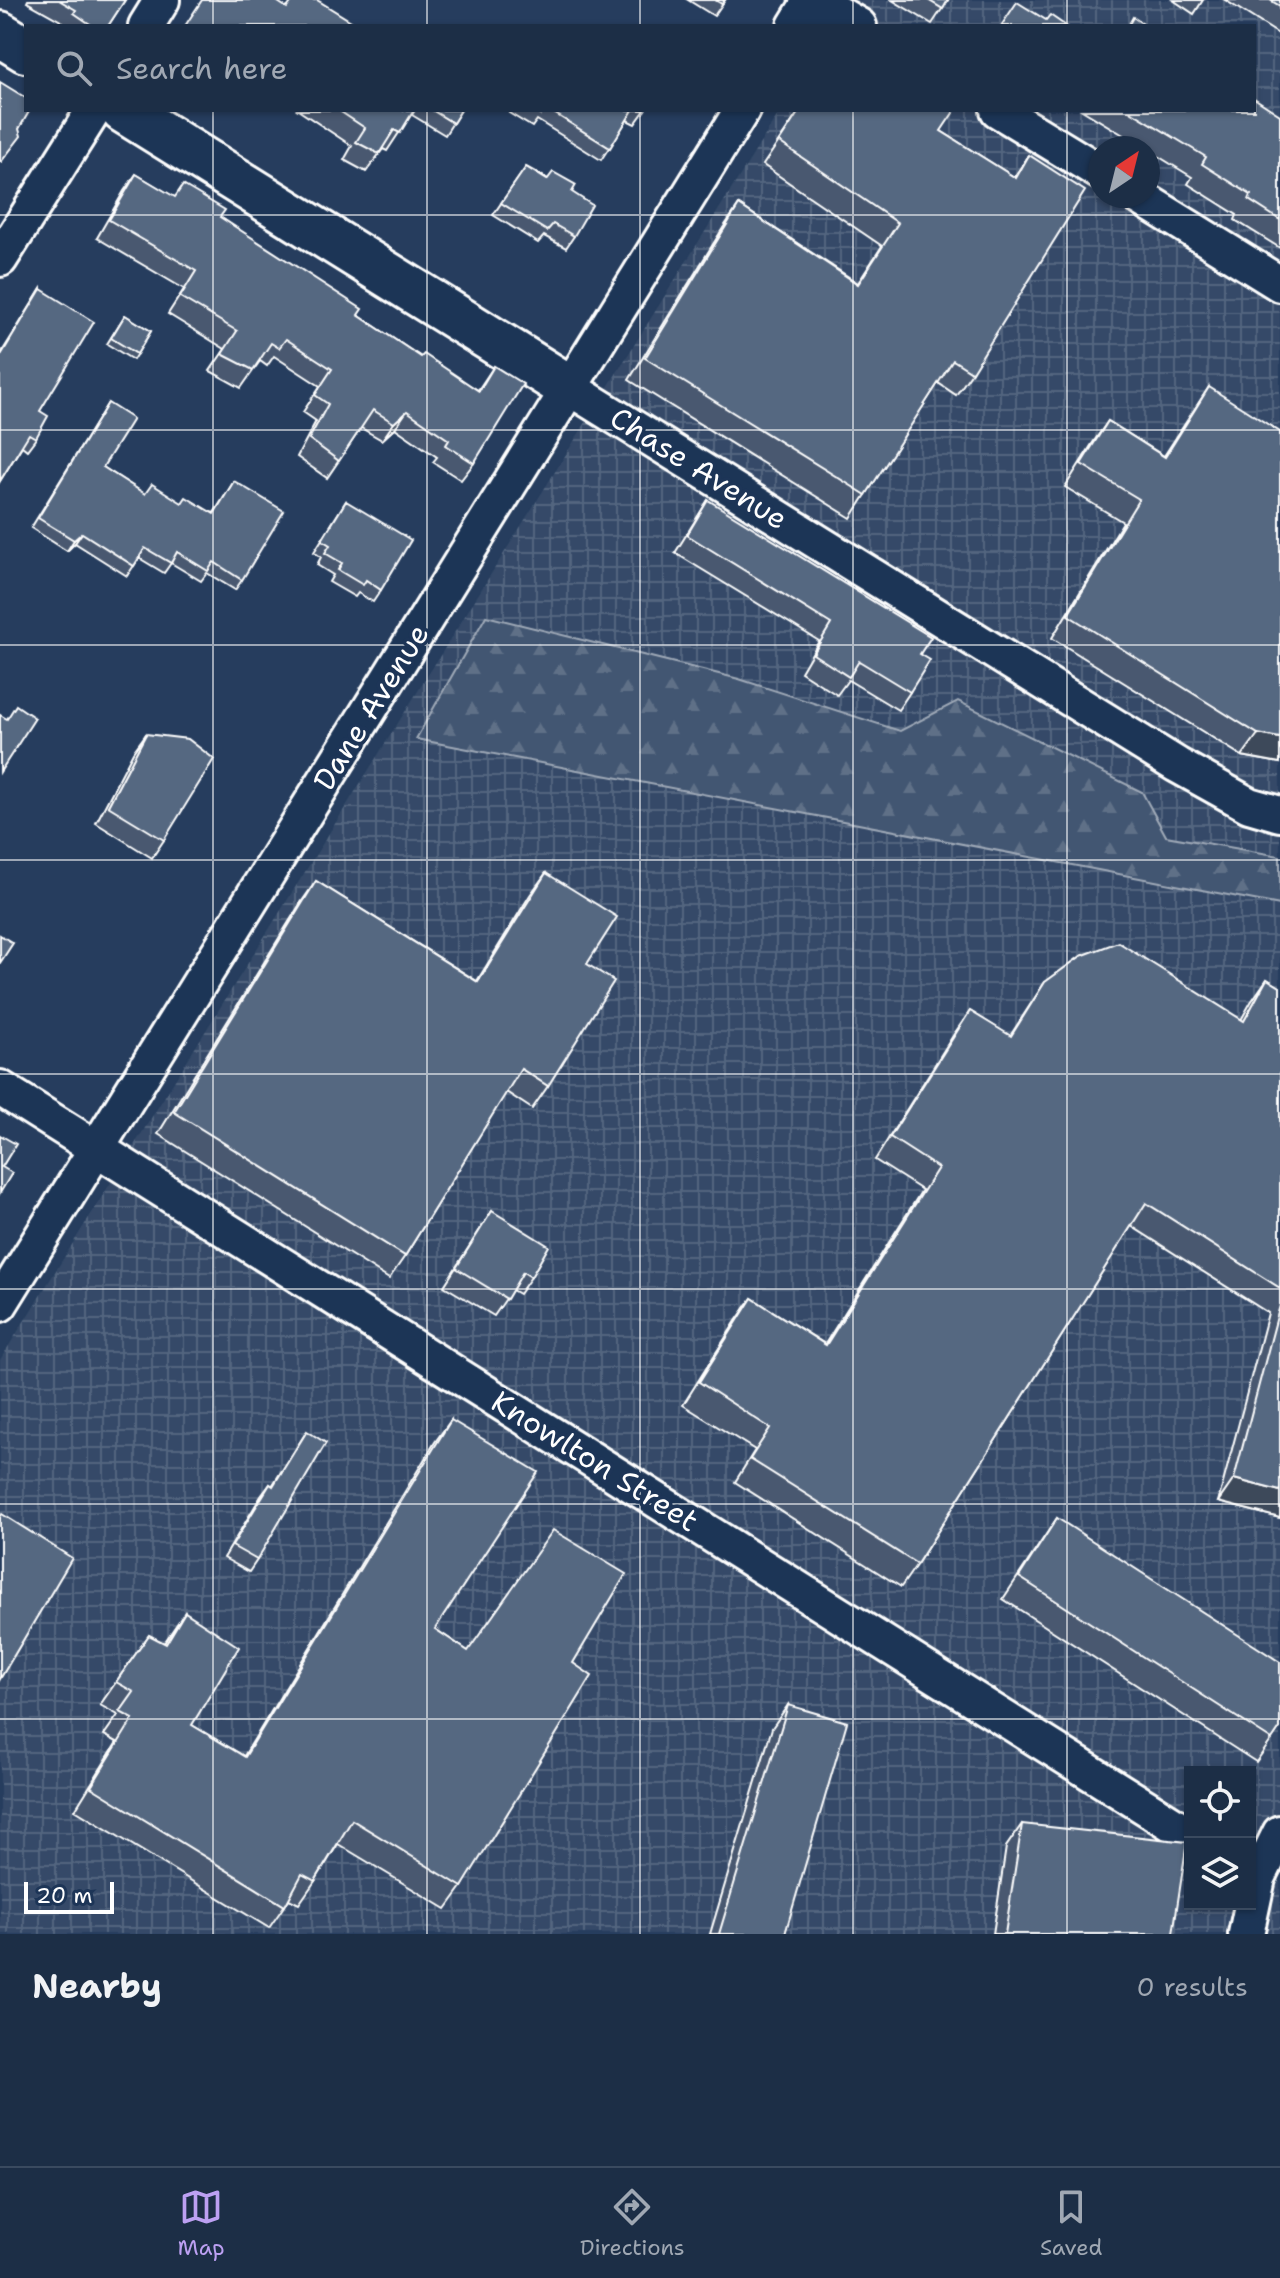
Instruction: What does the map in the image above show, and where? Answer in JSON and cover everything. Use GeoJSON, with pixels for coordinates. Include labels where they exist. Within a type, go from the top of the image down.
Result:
{"type":"FeatureCollection","features":[{"type":"Feature","properties":{"kind":"street"},"geometry":{"type":"LineString","coordinates":[[147,24],[162,0]]}},
{"type":"Feature","properties":{"kind":"street"},"geometry":{"type":"LineString","coordinates":[[796,24],[813,0],[855,24]]}},
{"type":"Feature","properties":{"kind":"street"},"geometry":{"type":"LineString","coordinates":[[0,34],[24,49]]}},
{"type":"Feature","properties":{"kind":"street"},"geometry":{"type":"LineString","coordinates":[[0,259],[93,112]]}},
{"type":"Feature","properties":{"kind":"street","name":"Chase Avenue"},"geometry":{"type":"LineString","coordinates":[[126,112],[1177,765],[1249,805],[1280,814]]}},
{"type":"Feature","properties":{"kind":"street","name":"Dane Avenue"},"geometry":{"type":"LineString","coordinates":[[0,1304],[741,112]]}},
{"type":"Feature","properties":{"kind":"street"},"geometry":{"type":"LineString","coordinates":[[1001,112],[1088,165]]}},
{"type":"Feature","properties":{"kind":"street"},"geometry":{"type":"LineString","coordinates":[[1157,208],[1280,284]]}},
{"type":"Feature","properties":{"kind":"street","name":"Knowlton Street"},"geometry":{"type":"LineString","coordinates":[[0,1088],[1184,1831]]}},
{"type":"Feature","properties":{"kind":"street"},"geometry":{"type":"LineString","coordinates":[[1256,1872],[1280,1833]]}},
{"type":"Feature","properties":{"kind":"street"},"geometry":{"type":"LineString","coordinates":[[1246,1934],[1249,1910]]}},
{"type":"Feature","properties":{"kind":"shaded area"},"geometry":{"type":"Polygon","coordinates":[[[849,0],[1280,0],[1280,1934],[0,1934],[0,1360],[780,112],[1256,112],[1256,24],[834,24],[849,0]]]}},
{"type":"Feature","properties":{"kind":"green space"},"geometry":{"type":"Polygon","coordinates":[[[486,616],[739,679],[900,731],[958,701],[1142,792],[1166,836],[1280,856],[1280,905],[416,739],[486,616]]]}},
{"type":"Feature","properties":{"kind":"building"},"geometry":{"type":"Polygon","coordinates":[[[59,0],[125,0],[109,24],[90,24],[74,13],[76,10],[59,0]]]}},
{"type":"Feature","properties":{"kind":"building"},"geometry":{"type":"Polygon","coordinates":[[[202,0],[275,0],[287,8],[293,0],[317,0],[356,24],[186,24],[202,0]]]}},
{"type":"Feature","properties":{"kind":"building"},"geometry":{"type":"Polygon","coordinates":[[[928,0],[948,0],[943,9],[928,0]]]}},
{"type":"Feature","properties":{"kind":"building"},"geometry":{"type":"Polygon","coordinates":[[[1017,2],[1046,20],[1050,15],[1063,24],[1002,24],[1017,2]]]}},
{"type":"Feature","properties":{"kind":"building"},"geometry":{"type":"Polygon","coordinates":[[[1133,17],[1143,24],[1129,24],[1133,17]]]}},
{"type":"Feature","properties":{"kind":"building"},"geometry":{"type":"Polygon","coordinates":[[[0,82],[24,97],[24,112],[29,112],[19,129],[21,136],[0,161],[0,82]]]}},
{"type":"Feature","properties":{"kind":"building"},"geometry":{"type":"Polygon","coordinates":[[[1256,99],[1280,115],[1280,220],[1249,200],[1251,195],[1202,164],[1206,157],[1132,112],[1256,112],[1256,99]]]}},
{"type":"Feature","properties":{"kind":"building"},"geometry":{"type":"Polygon","coordinates":[[[341,112],[413,112],[400,133],[394,130],[379,154],[356,142],[365,128],[341,112]]]}},
{"type":"Feature","properties":{"kind":"building"},"geometry":{"type":"Polygon","coordinates":[[[435,112],[460,112],[453,123],[435,112]]]}},
{"type":"Feature","properties":{"kind":"building"},"geometry":{"type":"Polygon","coordinates":[[[552,112],[632,112],[610,148],[552,112]]]}},
{"type":"Feature","properties":{"kind":"building"},"geometry":{"type":"Polygon","coordinates":[[[799,112],[954,112],[941,131],[1016,178],[1029,155],[1085,191],[972,372],[953,360],[866,495],[645,358],[739,205],[858,284],[898,223],[779,142],[799,112]]]}},
{"type":"Feature","properties":{"kind":"building"},"geometry":{"type":"Polygon","coordinates":[[[526,167],[547,180],[553,172],[576,185],[572,192],[592,205],[574,236],[553,224],[547,231],[501,203],[526,167]]]}},
{"type":"Feature","properties":{"kind":"building"},"geometry":{"type":"Polygon","coordinates":[[[136,174],[175,197],[183,185],[225,210],[220,217],[362,309],[358,315],[479,391],[494,366],[523,384],[474,463],[446,445],[449,440],[407,411],[394,423],[373,410],[339,461],[309,439],[328,404],[315,395],[332,369],[286,339],[279,348],[271,343],[253,370],[222,354],[237,331],[180,297],[196,271],[109,220],[136,174]]]}},
{"type":"Feature","properties":{"kind":"building"},"geometry":{"type":"Polygon","coordinates":[[[41,289],[94,322],[40,411],[48,416],[36,438],[29,434],[0,481],[0,357],[41,289]]]}},
{"type":"Feature","properties":{"kind":"building"},"geometry":{"type":"Polygon","coordinates":[[[125,315],[151,331],[137,354],[111,338],[125,315]]]}},
{"type":"Feature","properties":{"kind":"building"},"geometry":{"type":"Polygon","coordinates":[[[1209,387],[1280,432],[1280,738],[1258,734],[1068,615],[1139,499],[1081,464],[1108,421],[1165,457],[1209,387]]]}},
{"type":"Feature","properties":{"kind":"building"},"geometry":{"type":"Polygon","coordinates":[[[108,403],[133,419],[103,467],[145,494],[152,484],[182,503],[186,497],[214,514],[234,481],[284,511],[242,580],[214,562],[208,571],[177,552],[171,563],[145,548],[134,566],[82,533],[74,540],[38,518],[108,403]]]}},
{"type":"Feature","properties":{"kind":"building"},"geometry":{"type":"Polygon","coordinates":[[[708,500],[931,637],[920,654],[930,660],[910,692],[859,661],[849,677],[813,654],[831,624],[687,535],[708,500]]]}},
{"type":"Feature","properties":{"kind":"building"},"geometry":{"type":"Polygon","coordinates":[[[346,501],[411,540],[381,590],[366,580],[363,585],[338,570],[342,563],[325,553],[330,545],[322,540],[346,501]]]}},
{"type":"Feature","properties":{"kind":"building"},"geometry":{"type":"Polygon","coordinates":[[[16,705],[35,718],[0,772],[0,715],[7,719],[16,705]]]}},
{"type":"Feature","properties":{"kind":"building"},"geometry":{"type":"Polygon","coordinates":[[[146,734],[188,739],[214,759],[164,840],[108,806],[146,734]]]}},
{"type":"Feature","properties":{"kind":"building"},"geometry":{"type":"Polygon","coordinates":[[[546,873],[617,917],[587,964],[614,981],[548,1086],[521,1069],[405,1256],[174,1112],[316,881],[478,982],[546,873]]]}},
{"type":"Feature","properties":{"kind":"building"},"geometry":{"type":"Polygon","coordinates":[[[0,935],[13,943],[0,963],[0,935]]]}},
{"type":"Feature","properties":{"kind":"building"},"geometry":{"type":"Polygon","coordinates":[[[1118,942],[1244,1021],[1267,979],[1280,987],[1280,1288],[1146,1203],[917,1564],[750,1459],[770,1428],[699,1382],[752,1298],[826,1345],[938,1168],[890,1137],[970,1011],[1011,1036],[1045,982],[1081,956],[1118,942]]]}},
{"type":"Feature","properties":{"kind":"building"},"geometry":{"type":"Polygon","coordinates":[[[0,1135],[16,1144],[2,1167],[12,1173],[0,1193],[0,1135]]]}},
{"type":"Feature","properties":{"kind":"building"},"geometry":{"type":"Polygon","coordinates":[[[492,1211],[549,1246],[531,1277],[523,1272],[507,1299],[456,1268],[492,1211]]]}},
{"type":"Feature","properties":{"kind":"building"},"geometry":{"type":"Polygon","coordinates":[[[1280,1305],[1280,1491],[1234,1479],[1280,1305]]]}},
{"type":"Feature","properties":{"kind":"building"},"geometry":{"type":"Polygon","coordinates":[[[451,1420],[538,1472],[435,1629],[468,1651],[553,1530],[626,1574],[573,1663],[592,1676],[462,1887],[352,1820],[315,1881],[302,1874],[285,1906],[91,1787],[133,1719],[120,1712],[134,1692],[116,1682],[149,1635],[166,1644],[185,1612],[239,1647],[192,1725],[245,1757],[451,1420]]]}},
{"type":"Feature","properties":{"kind":"building"},"geometry":{"type":"Polygon","coordinates":[[[307,1431],[326,1443],[257,1560],[232,1546],[307,1431]]]}},
{"type":"Feature","properties":{"kind":"building"},"geometry":{"type":"Polygon","coordinates":[[[2,1514],[72,1558],[0,1679],[0,1517],[2,1514]]]}},
{"type":"Feature","properties":{"kind":"building"},"geometry":{"type":"Polygon","coordinates":[[[1057,1518],[1280,1662],[1280,1728],[1272,1740],[1019,1577],[1057,1518]]]}},
{"type":"Feature","properties":{"kind":"building"},"geometry":{"type":"Polygon","coordinates":[[[788,1705],[847,1722],[785,1934],[719,1934],[788,1705]]]}},
{"type":"Feature","properties":{"kind":"building"},"geometry":{"type":"Polygon","coordinates":[[[1022,1824],[1184,1842],[1173,1934],[1005,1934],[1022,1824]]]}}]}
